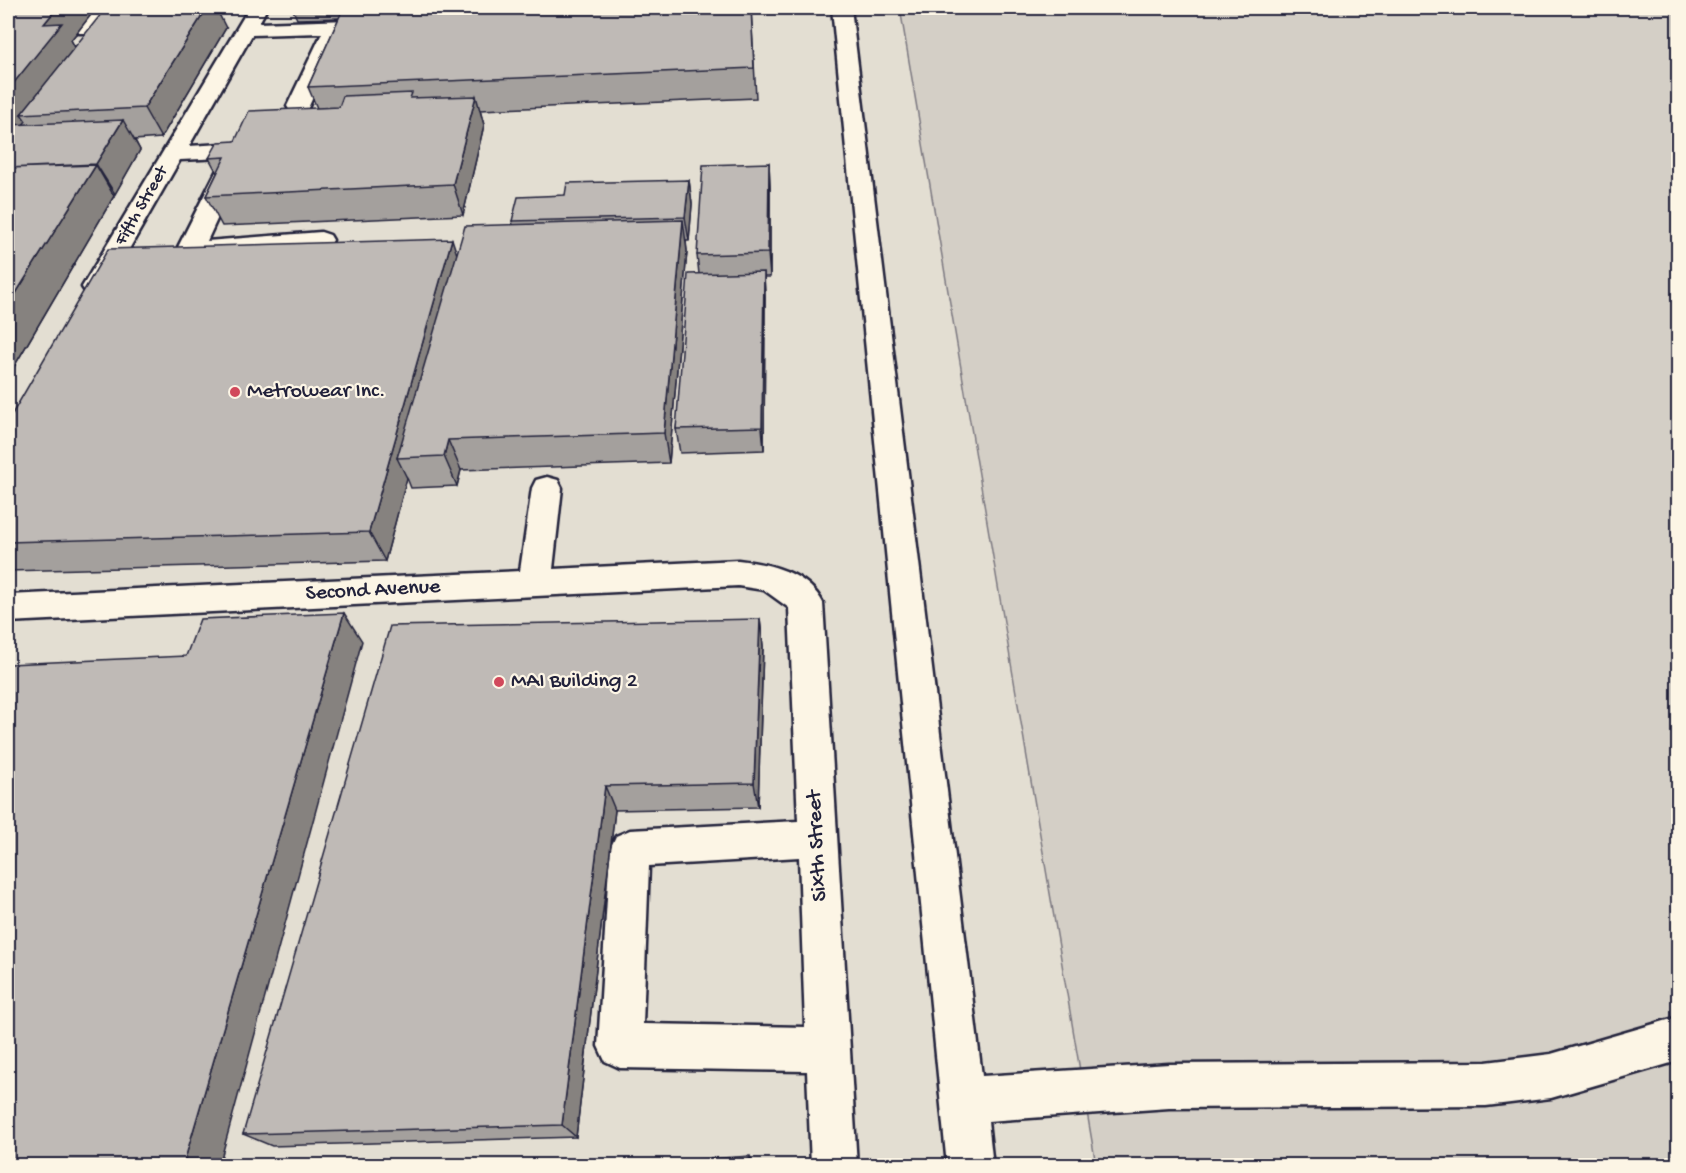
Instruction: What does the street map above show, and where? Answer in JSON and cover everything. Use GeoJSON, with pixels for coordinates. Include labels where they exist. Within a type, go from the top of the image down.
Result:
{"type":"FeatureCollection","features":[{"type":"Feature","properties":{"kind":"street"},"geometry":{"type":"LineString","coordinates":[[86,29],[104,8]]}},
{"type":"Feature","properties":{"kind":"street","name":"Fifth Street"},"geometry":{"type":"LineString","coordinates":[[84,305],[258,8]]}},
{"type":"Feature","properties":{"kind":"street"},"geometry":{"type":"LineString","coordinates":[[841,8],[969,1166]]}},
{"type":"Feature","properties":{"kind":"street"},"geometry":{"type":"LineString","coordinates":[[245,30],[395,25]]}},
{"type":"Feature","properties":{"kind":"street"},"geometry":{"type":"LineString","coordinates":[[298,106],[336,27]]}},
{"type":"Feature","properties":{"kind":"street"},"geometry":{"type":"LineString","coordinates":[[173,154],[238,150],[191,247],[196,249],[321,240]]}},
{"type":"Feature","properties":{"kind":"street"},"geometry":{"type":"LineString","coordinates":[[535,583],[547,488]]}},
{"type":"Feature","properties":{"kind":"street","name":"Second Avenue"},"geometry":{"type":"LineString","coordinates":[[8,609],[738,573]]}},
{"type":"Feature","properties":{"kind":"street","name":"Sixth Street"},"geometry":{"type":"LineString","coordinates":[[738,573],[764,576],[789,586],[806,603],[834,1166]]}},
{"type":"Feature","properties":{"kind":"street"},"geometry":{"type":"LineString","coordinates":[[818,838],[630,849],[620,1046],[828,1050]]}},
{"type":"Feature","properties":{"kind":"street"},"geometry":{"type":"LineString","coordinates":[[962,1100],[1169,1086],[1486,1084],[1551,1076],[1678,1039]]}},
{"type":"Feature","properties":{"kind":"shaded area"},"geometry":{"type":"Polygon","coordinates":[[[8,8],[900,8],[1096,1165],[8,1165],[8,8]]]}},
{"type":"Feature","properties":{"kind":"shaded area"},"geometry":{"type":"Polygon","coordinates":[[[900,8],[1678,8],[1678,1165],[1096,1165],[900,8]]]}},
{"type":"Feature","properties":{"kind":"building"},"geometry":{"type":"Polygon","coordinates":[[[8,8],[57,8],[44,24],[62,23],[8,90],[8,8]]]}},
{"type":"Feature","properties":{"kind":"building"},"geometry":{"type":"Polygon","coordinates":[[[106,8],[207,8],[144,108],[21,114],[106,8]]]}},
{"type":"Feature","properties":{"kind":"building"},"geometry":{"type":"Polygon","coordinates":[[[751,8],[754,68],[308,87],[343,9],[751,8]]]}},
{"type":"Feature","properties":{"kind":"building"},"geometry":{"type":"Polygon","coordinates":[[[412,93],[410,98],[476,96],[453,184],[206,196],[225,157],[209,158],[218,142],[235,141],[249,111],[339,107],[343,96],[412,93]]]}},
{"type":"Feature","properties":{"kind":"building"},"geometry":{"type":"Polygon","coordinates":[[[123,120],[96,164],[8,168],[8,125],[123,120]]]}},
{"type":"Feature","properties":{"kind":"building"},"geometry":{"type":"Polygon","coordinates":[[[769,163],[768,253],[697,255],[703,165],[769,163]]]}},
{"type":"Feature","properties":{"kind":"building"},"geometry":{"type":"Polygon","coordinates":[[[96,165],[8,306],[8,168],[96,165]]]}},
{"type":"Feature","properties":{"kind":"building"},"geometry":{"type":"Polygon","coordinates":[[[689,180],[685,217],[512,221],[518,197],[565,195],[567,183],[689,180]]]}},
{"type":"Feature","properties":{"kind":"building"},"geometry":{"type":"Polygon","coordinates":[[[683,220],[664,433],[448,440],[444,456],[397,458],[465,226],[683,220]]]}},
{"type":"Feature","properties":{"kind":"building"},"geometry":{"type":"Polygon","coordinates":[[[452,239],[369,532],[8,542],[8,421],[108,249],[452,239]]]}},
{"type":"Feature","properties":{"kind":"building"},"geometry":{"type":"Polygon","coordinates":[[[764,272],[762,427],[676,429],[688,274],[764,272]]]}},
{"type":"Feature","properties":{"kind":"building"},"geometry":{"type":"Polygon","coordinates":[[[344,613],[183,1166],[8,1166],[9,664],[186,656],[200,619],[344,613]]]}},
{"type":"Feature","properties":{"kind":"building"},"geometry":{"type":"Polygon","coordinates":[[[760,619],[754,783],[605,786],[562,1125],[243,1134],[390,626],[760,619]]]}},
{"type":"Feature","properties":{"kind":"building"},"geometry":{"type":"Polygon","coordinates":[[[750,1156],[750,1166],[605,1166],[750,1156]]]}},
{"type":"Feature","properties":{"kind":"place","name":"Metrowear Inc."},"geometry":{"type":"Point","coordinates":[235,392]}},
{"type":"Feature","properties":{"kind":"place","name":"MAI Building 2"},"geometry":{"type":"Point","coordinates":[499,682]}}]}
